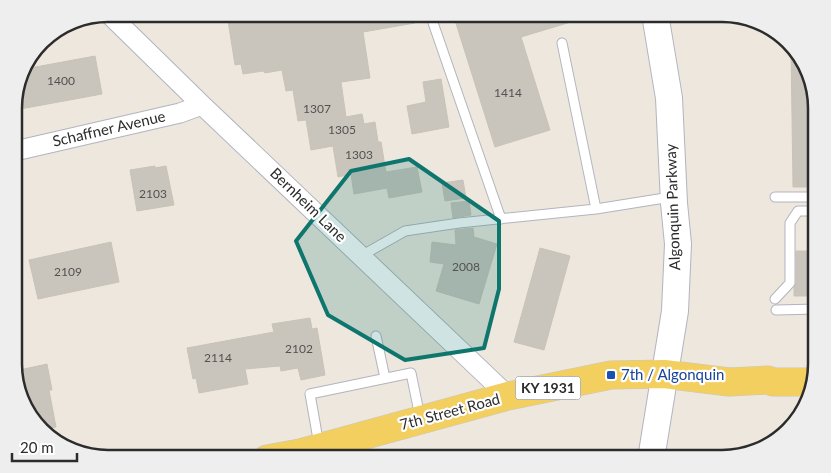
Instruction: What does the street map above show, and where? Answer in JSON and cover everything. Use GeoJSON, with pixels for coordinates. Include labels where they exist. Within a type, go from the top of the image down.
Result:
{"type":"FeatureCollection","features":[{"type":"Feature","properties":{"kind":"main road","name":"Algonquin Parkway"},"geometry":{"type":"LineString","coordinates":[[652,450],[675,311],[678,244],[673,196],[668,98],[656,22]]}},
{"type":"Feature","properties":{"kind":"main road","name":"7th Street Road"},"geometry":{"type":"LineString","coordinates":[[316,450],[508,396],[610,375],[664,374],[729,382],[768,380],[807,382]]}},
{"type":"Feature","properties":{"kind":"street","name":"Bernheim Lane"},"geometry":{"type":"LineString","coordinates":[[117,22],[508,396]]}},
{"type":"Feature","properties":{"kind":"street","name":"Schaffner Avenue"},"geometry":{"type":"LineString","coordinates":[[22,149],[180,113],[202,105]]}},
{"type":"Feature","properties":{"kind":"lane"},"geometry":{"type":"LineString","coordinates":[[433,22],[501,219]]}},
{"type":"Feature","properties":{"kind":"lane"},"geometry":{"type":"LineString","coordinates":[[562,44],[596,209]]}},
{"type":"Feature","properties":{"kind":"lane"},"geometry":{"type":"LineString","coordinates":[[361,256],[405,231],[596,209],[673,196]]}},
{"type":"Feature","properties":{"kind":"lane"},"geometry":{"type":"LineString","coordinates":[[775,198],[808,198]]}},
{"type":"Feature","properties":{"kind":"lane"},"geometry":{"type":"LineString","coordinates":[[775,299],[790,283],[790,222],[798,212],[808,211]]}},
{"type":"Feature","properties":{"kind":"lane"},"geometry":{"type":"LineString","coordinates":[[776,310],[808,309]]}},
{"type":"Feature","properties":{"kind":"lane"},"geometry":{"type":"LineString","coordinates":[[376,336],[385,378]]}},
{"type":"Feature","properties":{"kind":"lane"},"geometry":{"type":"LineString","coordinates":[[306,450],[310,394],[410,373],[421,420]]}},
{"type":"Feature","properties":{"kind":"highlighted area"},"geometry":{"type":"Polygon","coordinates":[[[409,159],[499,221],[499,289],[484,348],[405,360],[328,315],[296,241],[351,171],[409,159]]]}},
{"type":"Feature","properties":{"kind":"building"},"geometry":{"type":"Polygon","coordinates":[[[228,22],[415,22],[363,32],[370,78],[341,82],[346,117],[362,114],[364,124],[375,122],[378,142],[381,142],[386,172],[417,167],[422,192],[389,198],[387,188],[354,194],[351,174],[338,177],[333,146],[311,150],[306,120],[298,121],[293,90],[286,91],[282,70],[243,74],[241,64],[235,65],[228,22]]]}},
{"type":"Feature","properties":{"kind":"building"},"geometry":{"type":"Polygon","coordinates":[[[456,22],[571,22],[521,37],[550,130],[495,147],[456,22]]]}},
{"type":"Feature","properties":{"kind":"building"},"geometry":{"type":"Polygon","coordinates":[[[95,56],[102,94],[22,109],[27,81],[33,67],[95,56]]]}},
{"type":"Feature","properties":{"kind":"building"},"geometry":{"type":"Polygon","coordinates":[[[791,58],[800,70],[807,91],[808,103],[808,187],[793,187],[791,58]]]}},
{"type":"Feature","properties":{"kind":"building"},"geometry":{"type":"Polygon","coordinates":[[[441,79],[449,127],[412,134],[407,106],[426,102],[423,82],[441,79]]]}},
{"type":"Feature","properties":{"kind":"building"},"geometry":{"type":"Polygon","coordinates":[[[155,166],[155,168],[166,166],[174,205],[137,211],[130,170],[155,166]]]}},
{"type":"Feature","properties":{"kind":"building"},"geometry":{"type":"Polygon","coordinates":[[[463,180],[466,198],[445,201],[442,183],[463,180]]]}},
{"type":"Feature","properties":{"kind":"building"},"geometry":{"type":"Polygon","coordinates":[[[469,201],[471,215],[453,218],[451,203],[469,201]]]}},
{"type":"Feature","properties":{"kind":"building"},"geometry":{"type":"Polygon","coordinates":[[[473,228],[474,237],[497,244],[479,304],[436,291],[444,264],[430,262],[432,242],[456,245],[455,230],[473,228]]]}},
{"type":"Feature","properties":{"kind":"building"},"geometry":{"type":"Polygon","coordinates":[[[111,242],[119,282],[38,299],[29,260],[111,242]]]}},
{"type":"Feature","properties":{"kind":"building"},"geometry":{"type":"Polygon","coordinates":[[[540,248],[570,256],[544,350],[514,342],[540,248]]]}},
{"type":"Feature","properties":{"kind":"building"},"geometry":{"type":"Polygon","coordinates":[[[796,251],[808,251],[808,296],[794,296],[796,251]]]}},
{"type":"Feature","properties":{"kind":"building"},"geometry":{"type":"Polygon","coordinates":[[[310,318],[312,329],[317,328],[325,375],[301,380],[298,368],[281,371],[280,366],[245,369],[248,384],[199,393],[196,378],[193,379],[187,348],[274,332],[272,324],[310,318]]]}},
{"type":"Feature","properties":{"kind":"building"},"geometry":{"type":"Polygon","coordinates":[[[47,364],[52,390],[49,390],[56,427],[51,428],[31,403],[22,369],[47,364]]]}},
{"type":"Feature","properties":{"kind":"place","name":"7th / Algonquin"},"geometry":{"type":"Point","coordinates":[611,375]}}]}
